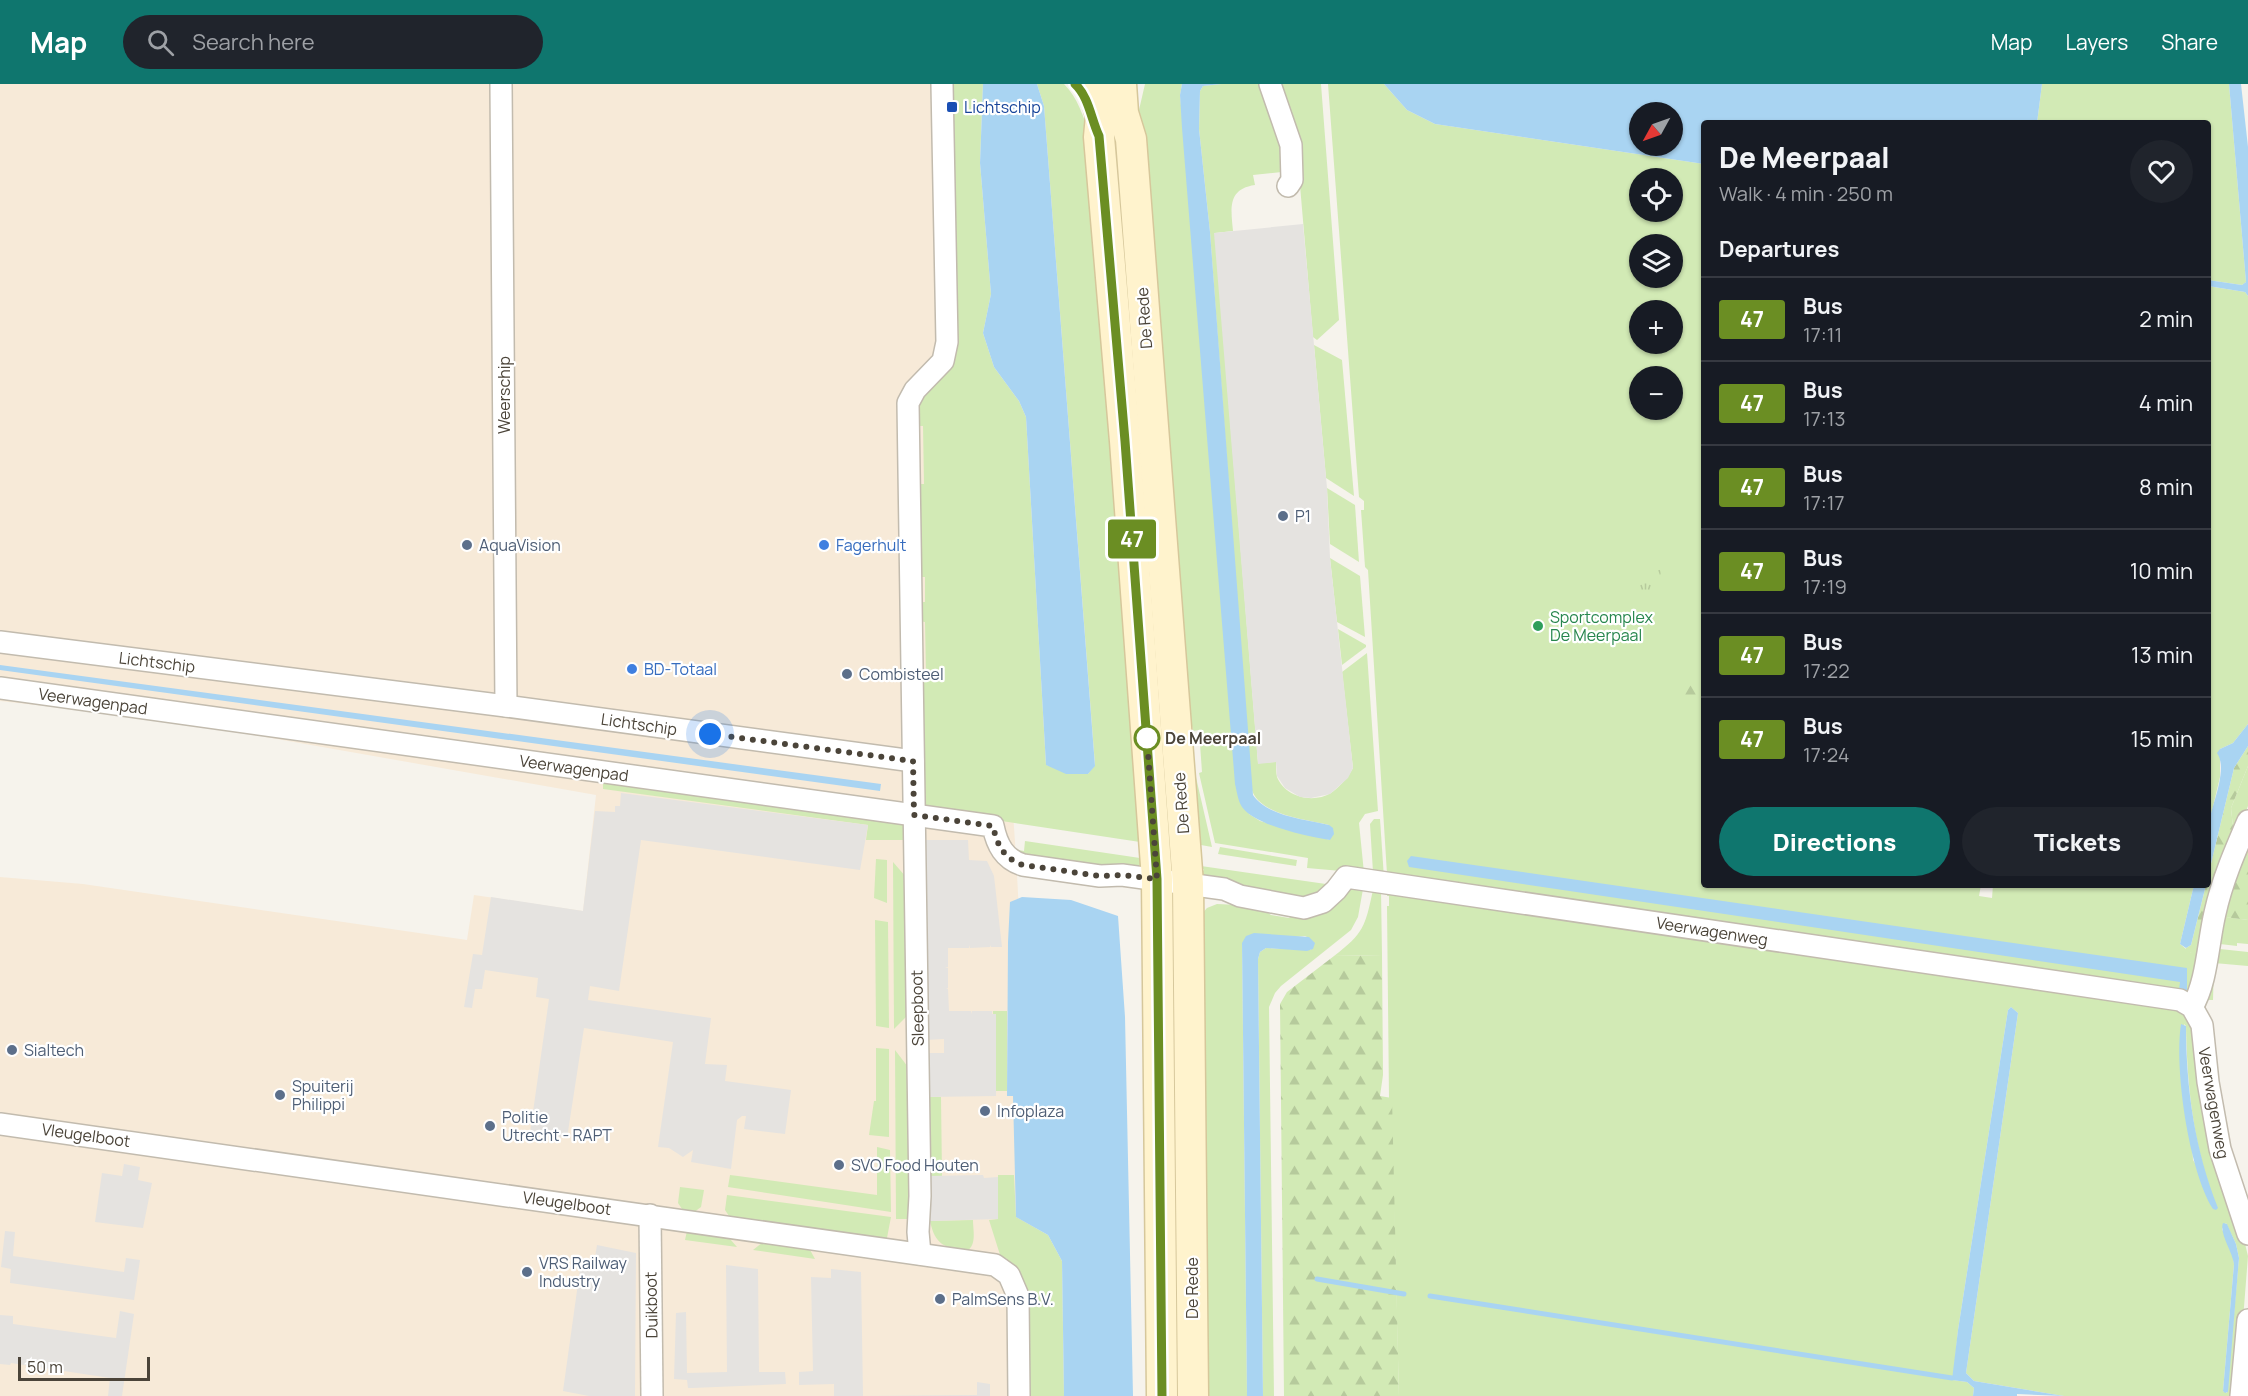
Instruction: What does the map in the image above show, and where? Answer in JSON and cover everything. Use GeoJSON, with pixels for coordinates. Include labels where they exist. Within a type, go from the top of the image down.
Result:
{"type":"FeatureCollection","features":[{"type":"Feature","properties":{"kind":"main road","name":"De Rede"},"geometry":{"type":"LineString","coordinates":[[1121,84],[1123,113],[1131,139],[1188,890],[1192,1396]]}},
{"type":"Feature","properties":{"kind":"main road","name":"De Rede"},"geometry":{"type":"LineString","coordinates":[[1131,139],[1135,116],[1134,84]]}},
{"type":"Feature","properties":{"kind":"main road","name":"De Rede"},"geometry":{"type":"LineString","coordinates":[[1083,86],[1099,136],[1124,429],[1157,885],[1162,1396]]}},
{"type":"Feature","properties":{"kind":"street","name":"Weerschip"},"geometry":{"type":"LineString","coordinates":[[501,84],[506,706]]}},
{"type":"Feature","properties":{"kind":"street"},"geometry":{"type":"LineString","coordinates":[[913,761],[908,403],[915,390],[943,361],[947,342],[942,84]]}},
{"type":"Feature","properties":{"kind":"street"},"geometry":{"type":"LineString","coordinates":[[1270,84],[1291,145],[1293,170],[1292,180],[1287,186]]}},
{"type":"Feature","properties":{"kind":"street","name":"Lichtschip"},"geometry":{"type":"LineString","coordinates":[[0,642],[506,706],[913,761]]}},
{"type":"Feature","properties":{"kind":"street","name":"Veerwagenpad"},"geometry":{"type":"LineString","coordinates":[[0,688],[993,826],[997,843],[1017,863],[1100,876],[1122,875],[1157,885]]}},
{"type":"Feature","properties":{"kind":"street","name":"Sleepboot"},"geometry":{"type":"LineString","coordinates":[[913,761],[920,1254]]}},
{"type":"Feature","properties":{"kind":"street"},"geometry":{"type":"LineString","coordinates":[[2192,1007],[2200,992],[2218,901],[2248,821]]}},
{"type":"Feature","properties":{"kind":"street","name":"Veerwagenweg"},"geometry":{"type":"LineString","coordinates":[[1157,885],[1188,890],[1224,900],[1240,896],[1304,908],[1323,902],[1346,877],[2180,1000],[2192,1007],[2202,1025],[2208,1082],[2220,1149],[2248,1234]]}},
{"type":"Feature","properties":{"kind":"street","name":"Vleugelboot"},"geometry":{"type":"LineString","coordinates":[[0,1124],[995,1265],[1009,1275],[1017,1296],[1019,1396]]}},
{"type":"Feature","properties":{"kind":"street","name":"Duikboot"},"geometry":{"type":"LineString","coordinates":[[650,1215],[652,1396]]}},
{"type":"Feature","properties":{"kind":"street"},"geometry":{"type":"LineString","coordinates":[[2241,1396],[2248,1320]]}},
{"type":"Feature","properties":{"kind":"shaded area"},"geometry":{"type":"Polygon","coordinates":[[[0,84],[962,84],[1016,856],[1045,1396],[0,1396],[0,877],[83,884],[467,940],[474,895],[583,911],[596,795],[162,719],[0,701],[0,84]]]}},
{"type":"Feature","properties":{"kind":"shaded area","name":"P1"},"geometry":{"type":"Polygon","coordinates":[[[1303,224],[1327,488],[1330,558],[1353,768],[1348,778],[1330,794],[1311,798],[1300,797],[1285,788],[1277,776],[1276,762],[1258,764],[1214,233],[1303,224]]]}},
{"type":"Feature","properties":{"kind":"shaded area"},"geometry":{"type":"Polygon","coordinates":[[[621,793],[868,825],[860,870],[641,840],[619,991],[590,986],[588,1000],[711,1018],[705,1064],[727,1065],[725,1081],[791,1090],[785,1134],[744,1129],[746,1116],[737,1120],[731,1169],[691,1162],[693,1150],[683,1157],[669,1148],[658,1147],[673,1042],[584,1028],[567,1138],[530,1133],[549,999],[536,997],[538,978],[485,970],[482,989],[475,989],[472,1008],[464,1007],[473,954],[482,955],[491,897],[583,911],[595,811],[615,812],[615,806],[620,806],[621,793]]]}},
{"type":"Feature","properties":{"kind":"shaded area"},"geometry":{"type":"Polygon","coordinates":[[[926,840],[968,840],[969,860],[987,861],[994,876],[1002,947],[991,947],[991,945],[990,947],[970,948],[969,945],[969,948],[948,948],[948,967],[945,967],[948,968],[948,988],[946,989],[948,989],[949,1011],[971,1011],[971,1014],[972,1011],[992,1011],[992,1014],[996,1014],[996,1096],[928,1097],[927,1053],[944,1053],[944,1039],[926,1040],[926,840]]]}},
{"type":"Feature","properties":{"kind":"shaded area"},"geometry":{"type":"Polygon","coordinates":[[[124,1164],[140,1167],[138,1180],[152,1183],[143,1228],[95,1222],[102,1173],[122,1176],[124,1164]]]}},
{"type":"Feature","properties":{"kind":"shaded area"},"geometry":{"type":"Polygon","coordinates":[[[983,1175],[984,1178],[998,1177],[998,1219],[930,1221],[929,1176],[983,1175]]]}},
{"type":"Feature","properties":{"kind":"shaded area"},"geometry":{"type":"Polygon","coordinates":[[[5,1231],[15,1232],[13,1256],[124,1272],[126,1258],[140,1260],[134,1300],[10,1283],[11,1269],[1,1267],[5,1231]]]}},
{"type":"Feature","properties":{"kind":"shaded area"},"geometry":{"type":"Polygon","coordinates":[[[597,1245],[636,1253],[635,1396],[589,1396],[563,1391],[581,1262],[594,1263],[597,1245]]]}},
{"type":"Feature","properties":{"kind":"shaded area"},"geometry":{"type":"Polygon","coordinates":[[[726,1265],[758,1269],[759,1372],[785,1372],[786,1384],[688,1388],[687,1380],[674,1379],[676,1313],[686,1312],[687,1373],[727,1372],[726,1265]]]}},
{"type":"Feature","properties":{"kind":"shaded area"},"geometry":{"type":"Polygon","coordinates":[[[831,1269],[861,1272],[863,1396],[834,1396],[834,1384],[799,1385],[799,1372],[813,1371],[811,1277],[831,1278],[831,1269]]]}},
{"type":"Feature","properties":{"kind":"shaded area"},"geometry":{"type":"Polygon","coordinates":[[[120,1311],[134,1314],[122,1396],[108,1396],[110,1378],[11,1363],[10,1365],[0,1364],[0,1315],[13,1316],[13,1324],[116,1338],[120,1311]]]}},
{"type":"Feature","properties":{"kind":"shaded area"},"geometry":{"type":"Polygon","coordinates":[[[977,1382],[990,1384],[990,1396],[863,1396],[977,1395],[977,1382]]]}},
{"type":"Feature","properties":{"kind":"green space"},"geometry":{"type":"Polygon","coordinates":[[[949,84],[983,84],[980,163],[991,294],[983,333],[994,367],[1019,401],[1026,417],[1046,765],[1088,774],[1095,765],[1044,106],[1037,84],[1064,84],[1077,101],[1090,135],[1140,842],[923,809],[920,674],[926,674],[925,622],[919,621],[919,602],[925,602],[925,577],[919,577],[918,484],[924,484],[923,426],[916,426],[918,407],[922,397],[950,367],[955,354],[954,105],[950,105],[949,84]]]}},
{"type":"Feature","properties":{"kind":"green space"},"geometry":{"type":"Polygon","coordinates":[[[1145,84],[1182,84],[1180,95],[1249,814],[1260,821],[1330,840],[1329,825],[1295,818],[1272,810],[1262,804],[1251,787],[1210,232],[1199,129],[1200,91],[1203,86],[1262,84],[1280,130],[1282,172],[1253,175],[1255,185],[1239,191],[1233,201],[1233,231],[1215,233],[1258,763],[1276,762],[1277,777],[1281,784],[1300,797],[1324,796],[1341,785],[1353,768],[1342,672],[1367,653],[1378,811],[1365,814],[1359,823],[1364,873],[1307,868],[1308,858],[1215,843],[1199,773],[1202,772],[1199,730],[1193,731],[1178,653],[1139,110],[1145,84]]]}},
{"type":"Feature","properties":{"kind":"green space"},"geometry":{"type":"Polygon","coordinates":[[[1278,84],[1321,84],[1339,320],[1317,340],[1313,337],[1295,127],[1278,84]]]}},
{"type":"Feature","properties":{"kind":"green space","name":"Sportcomplex De Meerpaal"},"geometry":{"type":"Polygon","coordinates":[[[1328,84],[1384,84],[1407,110],[1435,124],[1629,153],[1629,156],[1650,156],[1701,164],[1701,888],[1980,888],[1979,896],[1992,898],[1993,888],[2193,888],[2180,944],[2191,953],[2233,827],[2231,808],[2248,766],[2248,806],[2217,888],[2196,983],[2178,1007],[2188,1013],[2248,1256],[2237,1396],[2064,1396],[1974,1381],[1966,1373],[2018,1013],[2011,1007],[2008,1010],[1958,1330],[1953,1380],[1967,1382],[1974,1388],[1973,1396],[1399,1396],[1391,1098],[1389,1098],[1387,906],[1389,906],[1389,896],[1387,896],[1368,570],[1365,567],[1361,510],[1364,510],[1364,501],[1359,497],[1328,84]],[[2184,1024],[2193,1160],[2209,1185],[2195,1127],[2184,1024]],[[2226,1223],[2222,1229],[2233,1255],[2234,1264],[2223,1391],[2227,1393],[2239,1258],[2236,1244],[2226,1223]]]}},
{"type":"Feature","properties":{"kind":"green space"},"geometry":{"type":"Polygon","coordinates":[[[2042,84],[2229,84],[2246,282],[2242,285],[2211,280],[2211,120],[2037,120],[2042,84]]]}},
{"type":"Feature","properties":{"kind":"green space"},"geometry":{"type":"Polygon","coordinates":[[[2211,286],[2245,292],[2248,296],[2248,724],[2233,743],[2220,749],[2220,777],[2211,815],[2211,286]]]}},
{"type":"Feature","properties":{"kind":"green space"},"geometry":{"type":"Polygon","coordinates":[[[1314,345],[1342,360],[1354,496],[1326,478],[1314,345]]]}},
{"type":"Feature","properties":{"kind":"green space"},"geometry":{"type":"Polygon","coordinates":[[[1327,488],[1355,505],[1359,562],[1330,544],[1327,488]]]}},
{"type":"Feature","properties":{"kind":"green space"},"geometry":{"type":"Polygon","coordinates":[[[1330,558],[1360,576],[1365,637],[1337,622],[1330,558]]]}},
{"type":"Feature","properties":{"kind":"green space"},"geometry":{"type":"Polygon","coordinates":[[[1639,565],[1661,570],[1654,631],[1632,627],[1639,565]]]}},
{"type":"Feature","properties":{"kind":"green space"},"geometry":{"type":"Polygon","coordinates":[[[1338,629],[1366,645],[1342,665],[1338,629]]]}},
{"type":"Feature","properties":{"kind":"green space"},"geometry":{"type":"Polygon","coordinates":[[[1683,674],[1701,677],[1701,704],[1679,701],[1683,674]]]}},
{"type":"Feature","properties":{"kind":"green space"},"geometry":{"type":"Polygon","coordinates":[[[2248,746],[2248,766],[2231,808],[2233,827],[2214,888],[2199,949],[2191,953],[2186,951],[2186,948],[2191,945],[2205,888],[2211,888],[2211,864],[2234,768],[2248,746]]]}},
{"type":"Feature","properties":{"kind":"green space"},"geometry":{"type":"Polygon","coordinates":[[[1195,773],[1212,847],[1201,845],[1199,850],[1191,836],[1195,773]]]}},
{"type":"Feature","properties":{"kind":"green space"},"geometry":{"type":"Polygon","coordinates":[[[603,778],[905,823],[906,840],[866,840],[868,825],[603,789],[603,778]]]}},
{"type":"Feature","properties":{"kind":"green space"},"geometry":{"type":"Polygon","coordinates":[[[1374,819],[1380,819],[1384,878],[1373,872],[1370,824],[1374,819]]]}},
{"type":"Feature","properties":{"kind":"green space"},"geometry":{"type":"Polygon","coordinates":[[[1025,841],[1140,858],[1140,872],[1030,861],[1008,848],[1024,851],[1025,841]]]}},
{"type":"Feature","properties":{"kind":"green space"},"geometry":{"type":"Polygon","coordinates":[[[1220,847],[1297,860],[1296,866],[1218,854],[1220,847]]]}},
{"type":"Feature","properties":{"kind":"green space"},"geometry":{"type":"Polygon","coordinates":[[[2243,851],[2248,852],[2248,920],[2225,917],[2222,909],[2243,851]]]}},
{"type":"Feature","properties":{"kind":"green space"},"geometry":{"type":"Polygon","coordinates":[[[876,859],[887,860],[887,903],[874,898],[876,859]]]}},
{"type":"Feature","properties":{"kind":"green space"},"geometry":{"type":"Polygon","coordinates":[[[893,862],[906,877],[908,1015],[894,1029],[893,862]]]}},
{"type":"Feature","properties":{"kind":"green space"},"geometry":{"type":"Polygon","coordinates":[[[1201,866],[1333,885],[1311,900],[1208,880],[1199,874],[1204,870],[1201,866]]]}},
{"type":"Feature","properties":{"kind":"green space"},"geometry":{"type":"Polygon","coordinates":[[[1352,885],[1363,889],[1358,917],[1351,930],[1281,986],[1269,1007],[1274,1396],[1263,1396],[1258,959],[1260,952],[1266,948],[1311,950],[1309,938],[1305,936],[1242,943],[1247,1396],[1200,1396],[1199,917],[1207,908],[1217,904],[1259,906],[1271,915],[1289,918],[1295,912],[1352,885]]]}},
{"type":"Feature","properties":{"kind":"green space"},"geometry":{"type":"Polygon","coordinates":[[[1373,890],[1381,890],[1382,955],[1334,956],[1352,941],[1362,928],[1373,890]]]}},
{"type":"Feature","properties":{"kind":"green space"},"geometry":{"type":"Polygon","coordinates":[[[2221,903],[2226,917],[2248,920],[2248,944],[2237,943],[2237,946],[2220,944],[2219,947],[2220,949],[2248,952],[2248,966],[2214,963],[2213,1000],[2208,1000],[2221,903]]]}},
{"type":"Feature","properties":{"kind":"green space"},"geometry":{"type":"Polygon","coordinates":[[[875,920],[888,922],[889,1028],[876,1026],[875,920]]]}},
{"type":"Feature","properties":{"kind":"green space"},"geometry":{"type":"Polygon","coordinates":[[[1382,955],[1383,1075],[1380,1096],[1392,1098],[1399,1396],[1284,1396],[1280,1004],[1287,992],[1334,956],[1382,955]]]}},
{"type":"Feature","properties":{"kind":"green space"},"geometry":{"type":"Polygon","coordinates":[[[993,1011],[1007,1011],[1007,1091],[996,1091],[996,1014],[993,1014],[993,1011]]]}},
{"type":"Feature","properties":{"kind":"green space"},"geometry":{"type":"Polygon","coordinates":[[[876,1048],[889,1049],[889,1137],[869,1135],[874,1101],[876,1101],[876,1048]]]}},
{"type":"Feature","properties":{"kind":"green space"},"geometry":{"type":"Polygon","coordinates":[[[895,1050],[908,1067],[910,1219],[896,1219],[895,1050]]]}},
{"type":"Feature","properties":{"kind":"green space"},"geometry":{"type":"Polygon","coordinates":[[[928,1097],[941,1097],[942,1176],[929,1176],[928,1097]]]}},
{"type":"Feature","properties":{"kind":"green space"},"geometry":{"type":"Polygon","coordinates":[[[877,1147],[890,1150],[891,1212],[728,1187],[730,1175],[877,1195],[877,1147]]]}},
{"type":"Feature","properties":{"kind":"green space"},"geometry":{"type":"Polygon","coordinates":[[[998,1175],[1014,1175],[1016,1217],[1048,1235],[1062,1261],[1064,1396],[1026,1396],[1017,1270],[1006,1258],[1001,1258],[989,1220],[998,1219],[998,1175]]]}},
{"type":"Feature","properties":{"kind":"green space"},"geometry":{"type":"Polygon","coordinates":[[[680,1187],[704,1190],[701,1207],[693,1213],[684,1212],[678,1203],[680,1187]]]}},
{"type":"Feature","properties":{"kind":"green space"},"geometry":{"type":"Polygon","coordinates":[[[727,1195],[891,1217],[886,1243],[731,1219],[725,1210],[727,1195]]]}},
{"type":"Feature","properties":{"kind":"green space"},"geometry":{"type":"Polygon","coordinates":[[[973,1220],[973,1241],[967,1251],[942,1244],[935,1235],[930,1221],[973,1220]]]}},
{"type":"Feature","properties":{"kind":"green space"},"geometry":{"type":"Polygon","coordinates":[[[687,1231],[730,1237],[737,1247],[685,1240],[687,1231]]]}},
{"type":"Feature","properties":{"kind":"green space"},"geometry":{"type":"Polygon","coordinates":[[[763,1242],[809,1248],[815,1259],[753,1250],[763,1242]]]}},
{"type":"Feature","properties":{"kind":"water"},"geometry":{"type":"Polygon","coordinates":[[[983,84],[1037,84],[1044,106],[1095,766],[1088,774],[1066,774],[1046,765],[1026,417],[1019,401],[994,367],[983,333],[991,294],[980,163],[983,84]]]}},
{"type":"Feature","properties":{"kind":"water"},"geometry":{"type":"Polygon","coordinates":[[[1182,84],[1221,84],[1203,86],[1200,91],[1199,129],[1210,232],[1253,795],[1277,813],[1329,825],[1333,828],[1334,834],[1330,840],[1283,829],[1258,820],[1242,807],[1235,784],[1182,128],[1180,95],[1182,84]]]}},
{"type":"Feature","properties":{"kind":"water"},"geometry":{"type":"Polygon","coordinates":[[[1384,84],[2042,84],[2037,120],[1701,120],[1701,164],[1650,156],[1683,156],[1683,102],[1629,102],[1629,153],[1435,124],[1407,110],[1384,84]]]}},
{"type":"Feature","properties":{"kind":"water"},"geometry":{"type":"Polygon","coordinates":[[[2229,84],[2241,84],[2248,147],[2248,296],[2245,292],[2211,286],[2211,280],[2242,285],[2246,282],[2229,84]]]}},
{"type":"Feature","properties":{"kind":"water"},"geometry":{"type":"Polygon","coordinates":[[[0,665],[881,784],[880,791],[0,670],[0,665]]]}},
{"type":"Feature","properties":{"kind":"water"},"geometry":{"type":"Polygon","coordinates":[[[2248,724],[2248,746],[2234,768],[2211,864],[2211,813],[2221,769],[2217,753],[2220,749],[2233,743],[2248,724]]]}},
{"type":"Feature","properties":{"kind":"water"},"geometry":{"type":"Polygon","coordinates":[[[1411,856],[2187,968],[2187,990],[2179,990],[2180,982],[1409,867],[1407,861],[1411,856]]]}},
{"type":"Feature","properties":{"kind":"water"},"geometry":{"type":"Polygon","coordinates":[[[2193,888],[2205,888],[2191,945],[2186,948],[2180,944],[2193,888]]]}},
{"type":"Feature","properties":{"kind":"water"},"geometry":{"type":"Polygon","coordinates":[[[1022,897],[1071,900],[1118,916],[1125,1017],[1133,1396],[1064,1396],[1062,1261],[1048,1235],[1016,1217],[1013,1096],[1007,1096],[1008,942],[1010,902],[1022,897]]]}},
{"type":"Feature","properties":{"kind":"water"},"geometry":{"type":"Polygon","coordinates":[[[1254,933],[1309,937],[1315,943],[1313,949],[1307,951],[1266,948],[1260,952],[1258,959],[1263,1396],[1247,1396],[1242,943],[1246,936],[1254,933]]]}},
{"type":"Feature","properties":{"kind":"water"},"geometry":{"type":"Polygon","coordinates":[[[2011,1007],[2018,1013],[1966,1373],[1974,1381],[2064,1396],[2017,1394],[2017,1396],[1973,1396],[1974,1388],[1967,1382],[1952,1380],[2008,1010],[2011,1007]]]}},
{"type":"Feature","properties":{"kind":"water"},"geometry":{"type":"Polygon","coordinates":[[[2181,1024],[2186,1026],[2186,1050],[2193,1119],[2203,1164],[2218,1208],[2216,1210],[2213,1209],[2204,1192],[2190,1146],[2180,1067],[2181,1024]]]}},
{"type":"Feature","properties":{"kind":"water"},"geometry":{"type":"Polygon","coordinates":[[[2223,1223],[2227,1224],[2236,1244],[2239,1258],[2228,1392],[2225,1393],[2223,1391],[2234,1264],[2223,1232],[2223,1223]]]}},
{"type":"Feature","properties":{"kind":"waterway"},"geometry":{"type":"LineString","coordinates":[[1317,1279],[1404,1294]]}},
{"type":"Feature","properties":{"kind":"waterway"},"geometry":{"type":"LineString","coordinates":[[1430,1296],[1952,1378]]}},
{"type":"Feature","properties":{"kind":"bus line","name":"47"},"geometry":{"type":"LineString","coordinates":[[1075,84],[1081,89],[1087,101],[1099,136],[1125,441],[1156,858],[1162,1396]]}},
{"type":"Feature","properties":{"kind":"place","name":"Lichtschip"},"geometry":{"type":"Point","coordinates":[952,107]}},
{"type":"Feature","properties":{"kind":"place","name":"P1"},"geometry":{"type":"Point","coordinates":[1283,516]}},
{"type":"Feature","properties":{"kind":"place","name":"AquaVision"},"geometry":{"type":"Point","coordinates":[467,545]}},
{"type":"Feature","properties":{"kind":"place","name":"Fagerhult"},"geometry":{"type":"Point","coordinates":[824,545]}},
{"type":"Feature","properties":{"kind":"place","name":"Sportcomplex De Meerpaal"},"geometry":{"type":"Point","coordinates":[1538,626]}},
{"type":"Feature","properties":{"kind":"place","name":"BD-Totaal"},"geometry":{"type":"Point","coordinates":[632,669]}},
{"type":"Feature","properties":{"kind":"place","name":"Combisteel"},"geometry":{"type":"Point","coordinates":[847,674]}},
{"type":"Feature","properties":{"kind":"place","name":"De Meerpaal"},"geometry":{"type":"Point","coordinates":[1147,738]}},
{"type":"Feature","properties":{"kind":"place","name":"Sialtech"},"geometry":{"type":"Point","coordinates":[12,1050]}},
{"type":"Feature","properties":{"kind":"place","name":"Spuiterij Philippi"},"geometry":{"type":"Point","coordinates":[280,1095]}},
{"type":"Feature","properties":{"kind":"place","name":"Infoplaza"},"geometry":{"type":"Point","coordinates":[985,1111]}},
{"type":"Feature","properties":{"kind":"place","name":"Politie Utrecht - RAPT"},"geometry":{"type":"Point","coordinates":[490,1126]}},
{"type":"Feature","properties":{"kind":"place","name":"SVO Food Houten"},"geometry":{"type":"Point","coordinates":[839,1165]}},
{"type":"Feature","properties":{"kind":"place","name":"VRS Railway Industry"},"geometry":{"type":"Point","coordinates":[527,1272]}},
{"type":"Feature","properties":{"kind":"place","name":"PalmSens B.V."},"geometry":{"type":"Point","coordinates":[940,1299]}},
{"type":"Feature","properties":{"kind":"route"},"geometry":{"type":"LineString","coordinates":[[710,734],[913,761],[914,815],[993,826],[997,843],[1001,849],[1012,860],[1023,865],[1100,876],[1122,875],[1157,879],[1147,738]]}}]}
